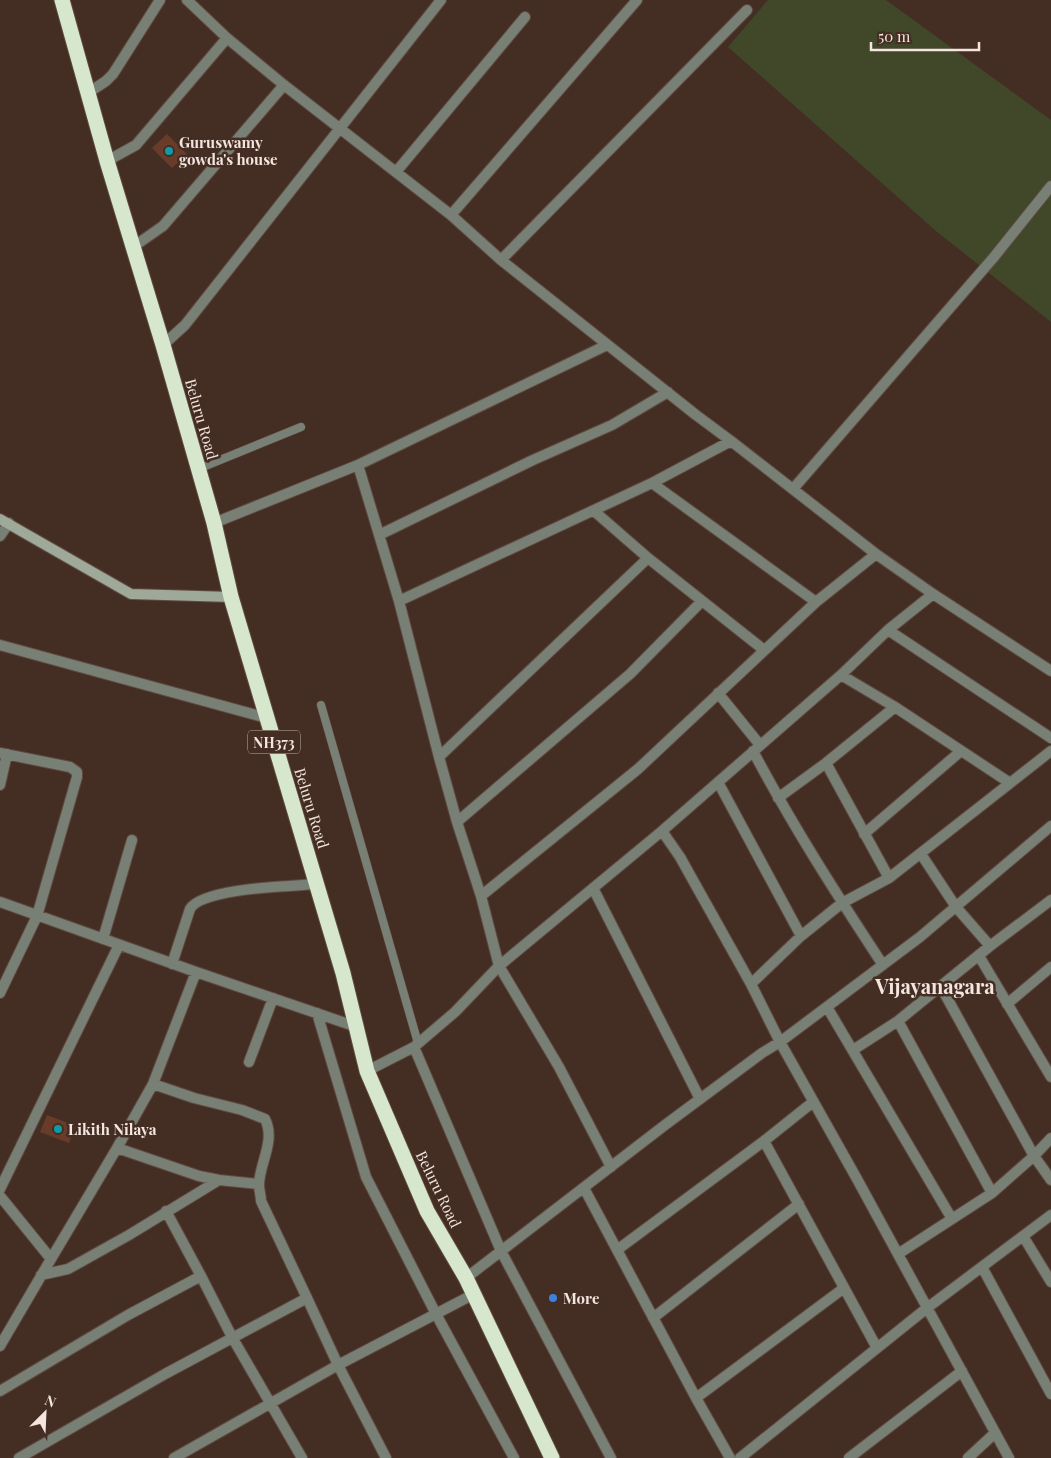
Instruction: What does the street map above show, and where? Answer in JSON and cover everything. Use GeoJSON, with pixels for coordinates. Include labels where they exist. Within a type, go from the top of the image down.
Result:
{"type":"FeatureCollection","features":[{"type":"Feature","properties":{"kind":"highway","name":"Beluru Road"},"geometry":{"type":"LineString","coordinates":[[62,0],[107,161],[163,345],[214,523],[230,597],[343,973],[367,1071],[427,1211],[466,1278],[552,1458]]}},
{"type":"Feature","properties":{"kind":"street"},"geometry":{"type":"LineString","coordinates":[[88,94],[113,74],[160,0]]}},
{"type":"Feature","properties":{"kind":"street"},"geometry":{"type":"LineString","coordinates":[[187,0],[227,38],[451,216],[501,260],[876,554],[933,594],[1051,671]]}},
{"type":"Feature","properties":{"kind":"street"},"geometry":{"type":"LineString","coordinates":[[163,345],[185,325],[441,0]]}},
{"type":"Feature","properties":{"kind":"street"},"geometry":{"type":"LineString","coordinates":[[451,216],[636,0]]}},
{"type":"Feature","properties":{"kind":"street"},"geometry":{"type":"LineString","coordinates":[[501,260],[747,10]]}},
{"type":"Feature","properties":{"kind":"street"},"geometry":{"type":"LineString","coordinates":[[396,172],[525,17]]}},
{"type":"Feature","properties":{"kind":"street"},"geometry":{"type":"LineString","coordinates":[[107,161],[136,145],[227,38]]}},
{"type":"Feature","properties":{"kind":"street"},"geometry":{"type":"LineString","coordinates":[[133,248],[163,226],[284,85]]}},
{"type":"Feature","properties":{"kind":"street"},"geometry":{"type":"LineString","coordinates":[[793,489],[994,257],[1051,186]]}},
{"type":"Feature","properties":{"kind":"street"},"geometry":{"type":"LineString","coordinates":[[214,523],[358,465],[607,345]]}},
{"type":"Feature","properties":{"kind":"street"},"geometry":{"type":"LineString","coordinates":[[379,535],[533,460],[612,426],[668,392]]}},
{"type":"Feature","properties":{"kind":"street"},"geometry":{"type":"LineString","coordinates":[[399,601],[594,511],[731,441]]}},
{"type":"Feature","properties":{"kind":"street"},"geometry":{"type":"LineString","coordinates":[[358,465],[399,601],[439,757],[481,896],[499,966],[559,1067],[611,1167]]}},
{"type":"Feature","properties":{"kind":"street"},"geometry":{"type":"LineString","coordinates":[[652,483],[816,602]]}},
{"type":"Feature","properties":{"kind":"street"},"geometry":{"type":"LineString","coordinates":[[594,511],[648,558],[764,650]]}},
{"type":"Feature","properties":{"kind":"street"},"geometry":{"type":"LineString","coordinates":[[0,536],[4,521],[131,594],[230,597]]}},
{"type":"Feature","properties":{"kind":"street"},"geometry":{"type":"LineString","coordinates":[[481,896],[638,769],[816,602],[876,554]]}},
{"type":"Feature","properties":{"kind":"street"},"geometry":{"type":"LineString","coordinates":[[439,757],[648,558]]}},
{"type":"Feature","properties":{"kind":"street"},"geometry":{"type":"LineString","coordinates":[[367,1071],[416,1045],[455,1012],[499,966],[662,831],[840,675],[888,630],[933,594]]}},
{"type":"Feature","properties":{"kind":"street"},"geometry":{"type":"LineString","coordinates":[[458,822],[630,674],[702,601]]}},
{"type":"Feature","properties":{"kind":"street"},"geometry":{"type":"LineString","coordinates":[[888,630],[1051,738]]}},
{"type":"Feature","properties":{"kind":"street"},"geometry":{"type":"LineString","coordinates":[[0,645],[267,718]]}},
{"type":"Feature","properties":{"kind":"street"},"geometry":{"type":"LineString","coordinates":[[840,675],[895,707],[1010,783]]}},
{"type":"Feature","properties":{"kind":"street"},"geometry":{"type":"LineString","coordinates":[[718,693],[756,748],[778,798],[842,903],[883,965]]}},
{"type":"Feature","properties":{"kind":"street"},"geometry":{"type":"LineString","coordinates":[[778,798],[826,763],[895,707]]}},
{"type":"Feature","properties":{"kind":"street"},"geometry":{"type":"LineString","coordinates":[[864,834],[961,751]]}},
{"type":"Feature","properties":{"kind":"street"},"geometry":{"type":"LineString","coordinates":[[751,984],[801,936],[842,903],[889,878],[1051,751]]}},
{"type":"Feature","properties":{"kind":"street"},"geometry":{"type":"LineString","coordinates":[[0,785],[4,754],[70,767],[77,772],[78,777],[37,916],[0,993]]}},
{"type":"Feature","properties":{"kind":"street"},"geometry":{"type":"LineString","coordinates":[[826,763],[889,878]]}},
{"type":"Feature","properties":{"kind":"street"},"geometry":{"type":"LineString","coordinates":[[718,782],[801,936]]}},
{"type":"Feature","properties":{"kind":"street"},"geometry":{"type":"LineString","coordinates":[[466,1278],[700,1099],[780,1042],[920,937],[1051,826]]}},
{"type":"Feature","properties":{"kind":"street"},"geometry":{"type":"LineString","coordinates":[[662,831],[680,857],[751,984],[780,1042],[1010,1458]]}},
{"type":"Feature","properties":{"kind":"street"},"geometry":{"type":"LineString","coordinates":[[103,939],[132,840]]}},
{"type":"Feature","properties":{"kind":"street"},"geometry":{"type":"LineString","coordinates":[[921,854],[956,907],[990,946]]}},
{"type":"Feature","properties":{"kind":"street"},"geometry":{"type":"LineString","coordinates":[[172,964],[190,909],[199,900],[234,890],[317,884]]}},
{"type":"Feature","properties":{"kind":"street"},"geometry":{"type":"LineString","coordinates":[[593,888],[700,1099]]}},
{"type":"Feature","properties":{"kind":"street"},"geometry":{"type":"LineString","coordinates":[[852,1050],[898,1021],[990,946],[1051,900]]}},
{"type":"Feature","properties":{"kind":"street"},"geometry":{"type":"LineString","coordinates":[[0,902],[172,964],[357,1027]]}},
{"type":"Feature","properties":{"kind":"street"},"geometry":{"type":"LineString","coordinates":[[0,1188],[119,945]]}},
{"type":"Feature","properties":{"kind":"street"},"geometry":{"type":"LineString","coordinates":[[979,956],[1051,1077]]}},
{"type":"Feature","properties":{"kind":"street"},"geometry":{"type":"LineString","coordinates":[[1007,1004],[1051,966]]}},
{"type":"Feature","properties":{"kind":"street"},"geometry":{"type":"LineString","coordinates":[[0,1345],[153,1084],[196,972]]}},
{"type":"Feature","properties":{"kind":"street"},"geometry":{"type":"LineString","coordinates":[[941,987],[1034,1156],[1051,1180]]}},
{"type":"Feature","properties":{"kind":"street"},"geometry":{"type":"LineString","coordinates":[[249,1062],[273,998]]}},
{"type":"Feature","properties":{"kind":"street"},"geometry":{"type":"LineString","coordinates":[[827,1007],[952,1219]]}},
{"type":"Feature","properties":{"kind":"street"},"geometry":{"type":"LineString","coordinates":[[317,1013],[366,1177],[436,1314],[514,1458]]}},
{"type":"Feature","properties":{"kind":"street"},"geometry":{"type":"LineString","coordinates":[[898,1021],[992,1193]]}},
{"type":"Feature","properties":{"kind":"street"},"geometry":{"type":"LineString","coordinates":[[416,1045],[501,1251],[611,1458]]}},
{"type":"Feature","properties":{"kind":"street"},"geometry":{"type":"LineString","coordinates":[[1045,1066],[1051,1056]]}},
{"type":"Feature","properties":{"kind":"street"},"geometry":{"type":"LineString","coordinates":[[153,1084],[266,1119],[268,1125],[268,1146],[259,1184],[262,1201],[338,1366],[386,1458]]}},
{"type":"Feature","properties":{"kind":"street"},"geometry":{"type":"LineString","coordinates":[[617,1250],[814,1102]]}},
{"type":"Feature","properties":{"kind":"street"},"geometry":{"type":"LineString","coordinates":[[898,1254],[992,1193],[1034,1156],[1051,1138]]}},
{"type":"Feature","properties":{"kind":"street"},"geometry":{"type":"LineString","coordinates":[[764,1141],[877,1348]]}},
{"type":"Feature","properties":{"kind":"street"},"geometry":{"type":"LineString","coordinates":[[117,1148],[199,1176],[259,1184]]}},
{"type":"Feature","properties":{"kind":"street"},"geometry":{"type":"LineString","coordinates":[[41,1275],[68,1269],[129,1235],[218,1180]]}},
{"type":"Feature","properties":{"kind":"street"},"geometry":{"type":"LineString","coordinates":[[584,1188],[730,1458]]}},
{"type":"Feature","properties":{"kind":"street"},"geometry":{"type":"LineString","coordinates":[[0,1196],[51,1258]]}},
{"type":"Feature","properties":{"kind":"street"},"geometry":{"type":"LineString","coordinates":[[653,1318],[799,1204]]}},
{"type":"Feature","properties":{"kind":"street"},"geometry":{"type":"LineString","coordinates":[[166,1211],[232,1337],[302,1458]]}},
{"type":"Feature","properties":{"kind":"street"},"geometry":{"type":"LineString","coordinates":[[740,1458],[927,1308],[1051,1215]]}},
{"type":"Feature","properties":{"kind":"street"},"geometry":{"type":"LineString","coordinates":[[1023,1236],[1051,1282]]}},
{"type":"Feature","properties":{"kind":"street"},"geometry":{"type":"LineString","coordinates":[[982,1267],[1051,1394]]}},
{"type":"Feature","properties":{"kind":"street"},"geometry":{"type":"LineString","coordinates":[[0,1391],[128,1315],[201,1276]]}},
{"type":"Feature","properties":{"kind":"street"},"geometry":{"type":"LineString","coordinates":[[696,1398],[844,1288]]}},
{"type":"Feature","properties":{"kind":"street"},"geometry":{"type":"LineString","coordinates":[[174,1458],[271,1402],[474,1294]]}},
{"type":"Feature","properties":{"kind":"street"},"geometry":{"type":"LineString","coordinates":[[19,1458],[156,1379],[307,1298]]}},
{"type":"Feature","properties":{"kind":"street"},"geometry":{"type":"LineString","coordinates":[[849,1458],[962,1371]]}},
{"type":"Feature","properties":{"kind":"street"},"geometry":{"type":"LineString","coordinates":[[968,1458],[996,1432]]}},
{"type":"Feature","properties":{"kind":"lane"},"geometry":{"type":"LineString","coordinates":[[198,469],[301,427]]}},
{"type":"Feature","properties":{"kind":"lane"},"geometry":{"type":"LineString","coordinates":[[321,705],[416,1045]]}},
{"type":"Feature","properties":{"kind":"green space"},"geometry":{"type":"Polygon","coordinates":[[[768,0],[886,0],[1051,120],[1051,322],[936,231],[728,47],[768,0]]]}},
{"type":"Feature","properties":{"kind":"building","name":"Guruswamy gowda's house"},"geometry":{"type":"Polygon","coordinates":[[[167,134],[187,154],[172,168],[152,148],[167,134]]]}},
{"type":"Feature","properties":{"kind":"building","name":"Likith Nilaya"},"geometry":{"type":"Polygon","coordinates":[[[47,1115],[76,1126],[69,1143],[40,1132],[47,1115]]]}},
{"type":"Feature","properties":{"kind":"place","name":"Guruswamy gowda's house"},"geometry":{"type":"Point","coordinates":[169,151]}},
{"type":"Feature","properties":{"kind":"place","name":"Likith Nilaya"},"geometry":{"type":"Point","coordinates":[58,1129]}},
{"type":"Feature","properties":{"kind":"place","name":"More"},"geometry":{"type":"Point","coordinates":[553,1298]}},
{"type":"Feature","properties":{"kind":"district","name":"Vijayanagara"},"geometry":{"type":"Point","coordinates":[935,985]}}]}
